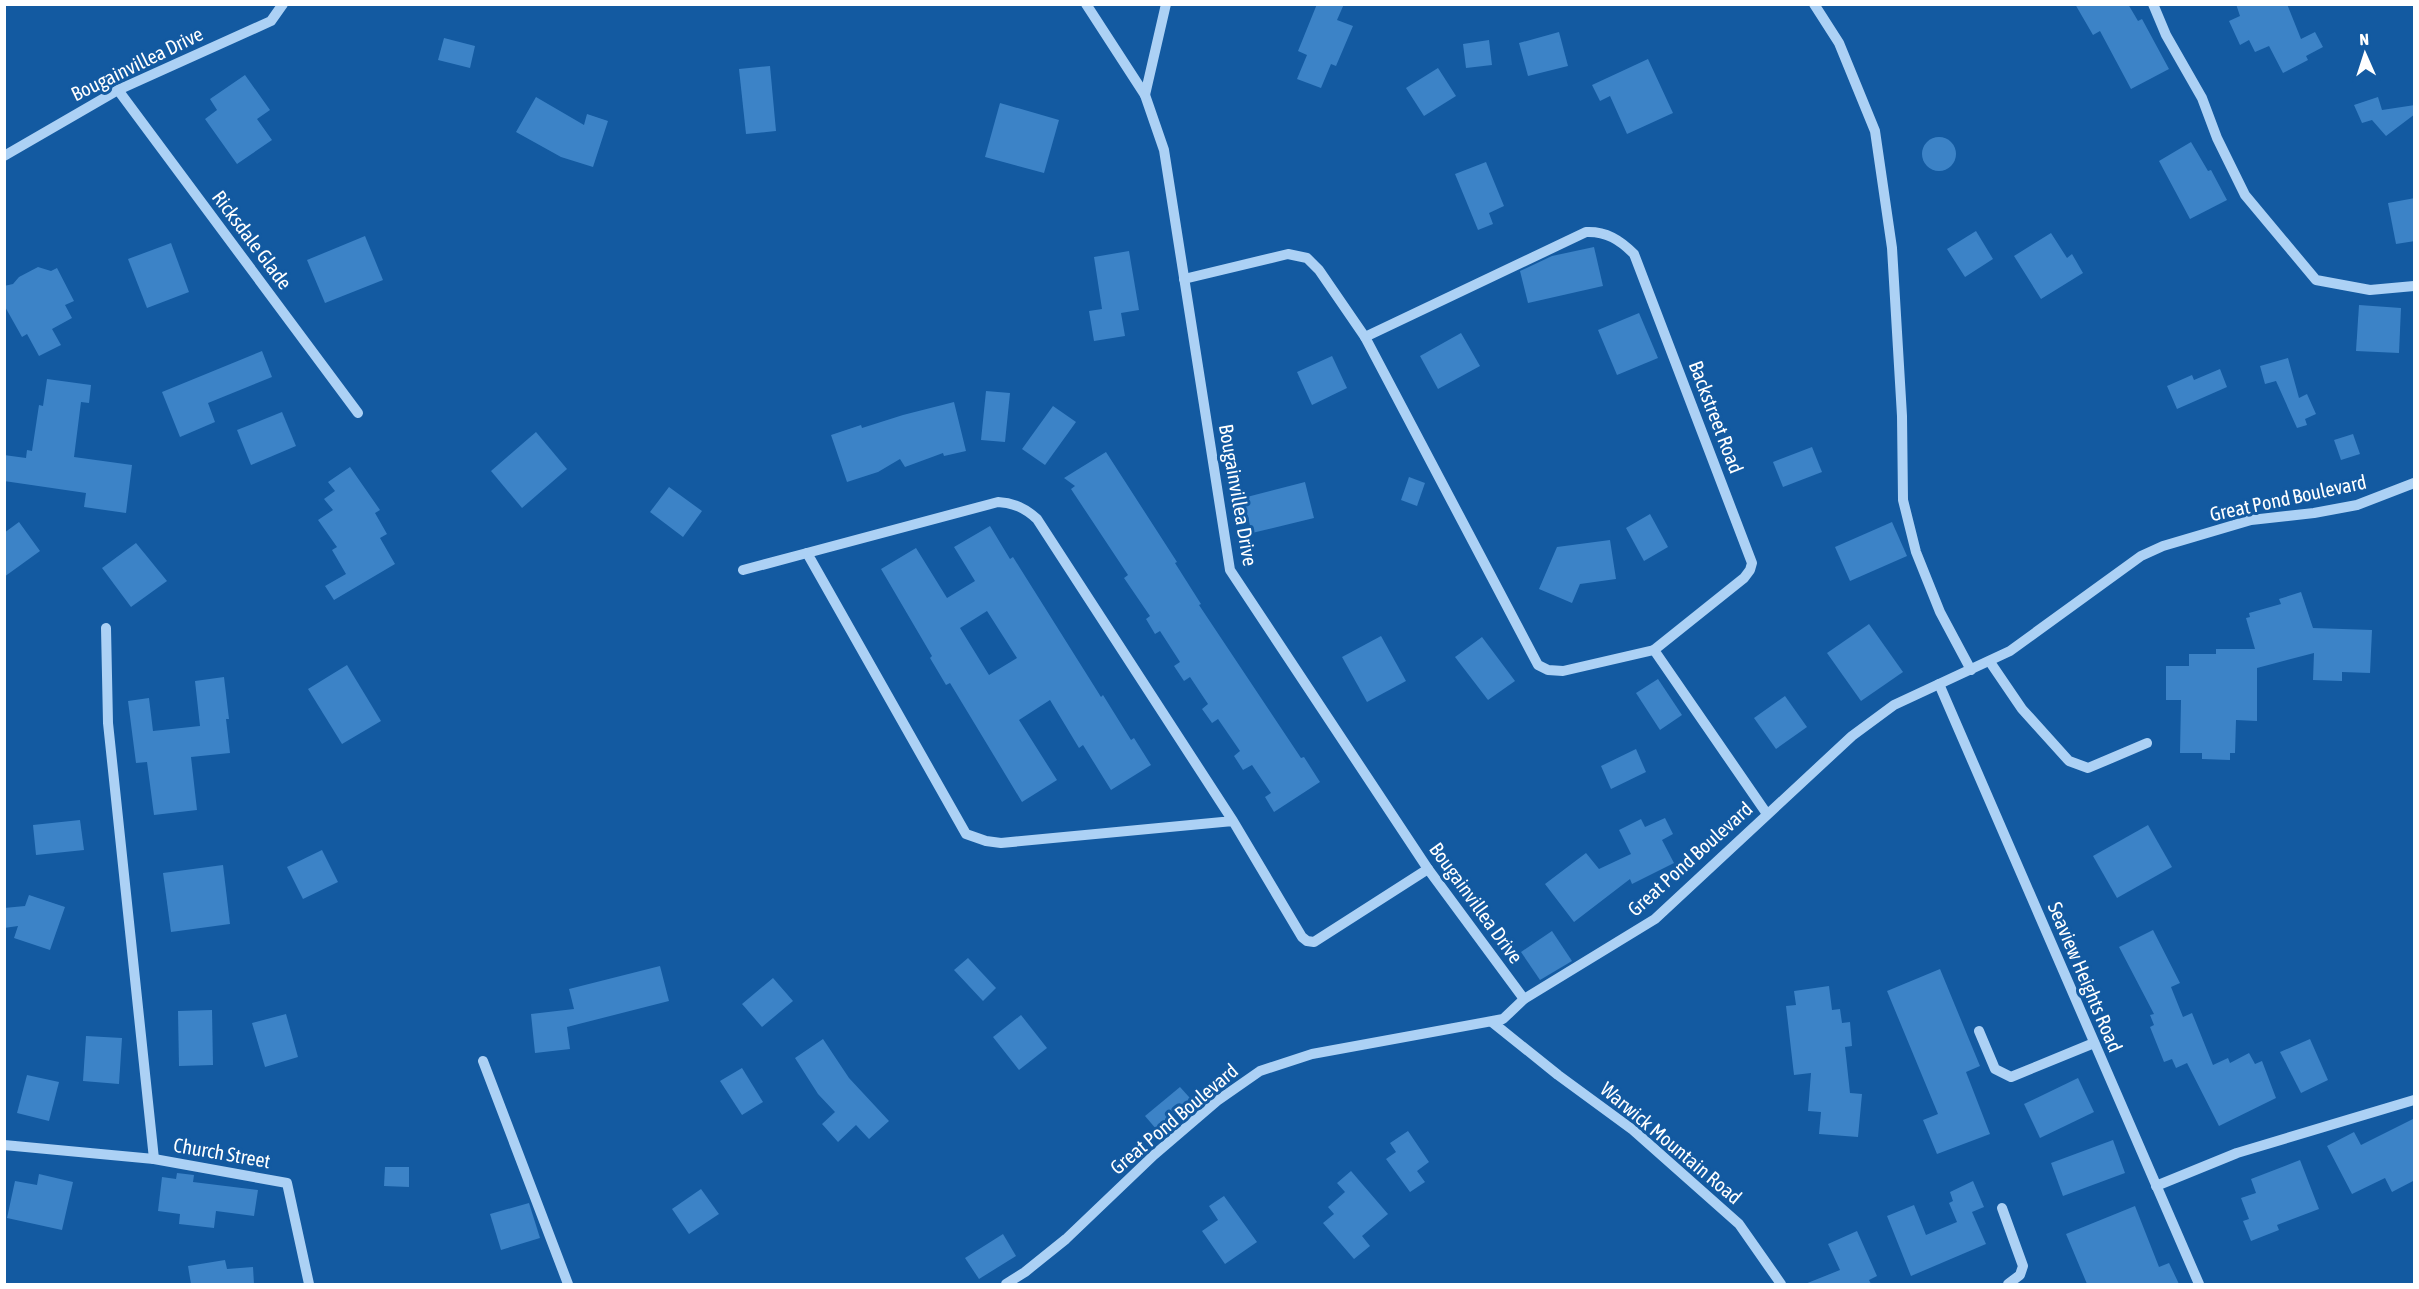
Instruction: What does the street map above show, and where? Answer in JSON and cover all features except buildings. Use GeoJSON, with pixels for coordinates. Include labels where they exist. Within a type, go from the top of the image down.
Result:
{"type":"FeatureCollection","features":[{"type":"Feature","properties":{"kind":"street","name":"Bougainvillea Drive"},"geometry":{"type":"LineString","coordinates":[[4,156],[117,90],[271,21],[283,4]]}},
{"type":"Feature","properties":{"kind":"street","name":"Bougainvillea Drive"},"geometry":{"type":"LineString","coordinates":[[1086,4],[1145,95],[1164,150],[1230,570],[1428,869],[1524,999]]}},
{"type":"Feature","properties":{"kind":"street"},"geometry":{"type":"LineString","coordinates":[[1145,95],[1166,4]]}},
{"type":"Feature","properties":{"kind":"street"},"geometry":{"type":"LineString","coordinates":[[1814,4],[1839,43],[1875,131],[1892,248],[1902,416],[1903,500],[1916,552],[1940,612],[1971,670]]}},
{"type":"Feature","properties":{"kind":"street"},"geometry":{"type":"LineString","coordinates":[[2153,4],[2166,35],[2202,99],[2217,138],[2245,195],[2316,280],[2370,290],[2415,286]]}},
{"type":"Feature","properties":{"kind":"street","name":"Ricksdale Glade"},"geometry":{"type":"LineString","coordinates":[[117,90],[358,413]]}},
{"type":"Feature","properties":{"kind":"street","name":"Backstreet Road"},"geometry":{"type":"LineString","coordinates":[[1365,337],[1586,232],[1599,231],[1612,236],[1634,254],[1752,563],[1744,578],[1654,650]]}},
{"type":"Feature","properties":{"kind":"street"},"geometry":{"type":"LineString","coordinates":[[1184,279],[1288,254],[1306,258],[1318,270],[1365,337],[1538,665],[1548,670],[1563,671],[1654,650],[1767,814]]}},
{"type":"Feature","properties":{"kind":"street","name":"Great Pond Boulevard"},"geometry":{"type":"LineString","coordinates":[[1006,1284],[1025,1272],[1066,1239],[1154,1155],[1217,1101],[1260,1071],[1312,1054],[1503,1019],[1524,999],[1655,920],[1852,736],[1894,705],[2010,651],[2134,560],[2152,550],[2251,520],[2314,513],[2357,505],[2415,483]]}},
{"type":"Feature","properties":{"kind":"street"},"geometry":{"type":"LineString","coordinates":[[743,570],[998,502],[1011,502],[1037,519],[1233,821],[1307,941],[1314,942],[1428,869]]}},
{"type":"Feature","properties":{"kind":"street"},"geometry":{"type":"LineString","coordinates":[[807,553],[966,834],[1001,843],[1233,821]]}},
{"type":"Feature","properties":{"kind":"street"},"geometry":{"type":"LineString","coordinates":[[4,1145],[154,1159],[108,723],[106,628]]}},
{"type":"Feature","properties":{"kind":"street"},"geometry":{"type":"LineString","coordinates":[[1990,662],[2022,709],[2069,761],[2088,768],[2147,743]]}},
{"type":"Feature","properties":{"kind":"street","name":"Seaview Heights Road"},"geometry":{"type":"LineString","coordinates":[[1939,684],[2199,1284]]}},
{"type":"Feature","properties":{"kind":"street","name":"Warwick Mountain Road"},"geometry":{"type":"LineString","coordinates":[[1492,1022],[1558,1075],[1633,1130],[1739,1224],[1781,1284]]}},
{"type":"Feature","properties":{"kind":"street"},"geometry":{"type":"LineString","coordinates":[[1979,1031],[1995,1070],[2011,1077],[2094,1043]]}},
{"type":"Feature","properties":{"kind":"street"},"geometry":{"type":"LineString","coordinates":[[483,1061],[568,1284]]}},
{"type":"Feature","properties":{"kind":"street"},"geometry":{"type":"LineString","coordinates":[[2156,1186],[2237,1153],[2415,1100]]}},
{"type":"Feature","properties":{"kind":"street","name":"Church Street"},"geometry":{"type":"LineString","coordinates":[[154,1159],[287,1183],[309,1284]]}},
{"type":"Feature","properties":{"kind":"street"},"geometry":{"type":"LineString","coordinates":[[2002,1208],[2023,1266],[2020,1275],[2008,1284]]}}]}
